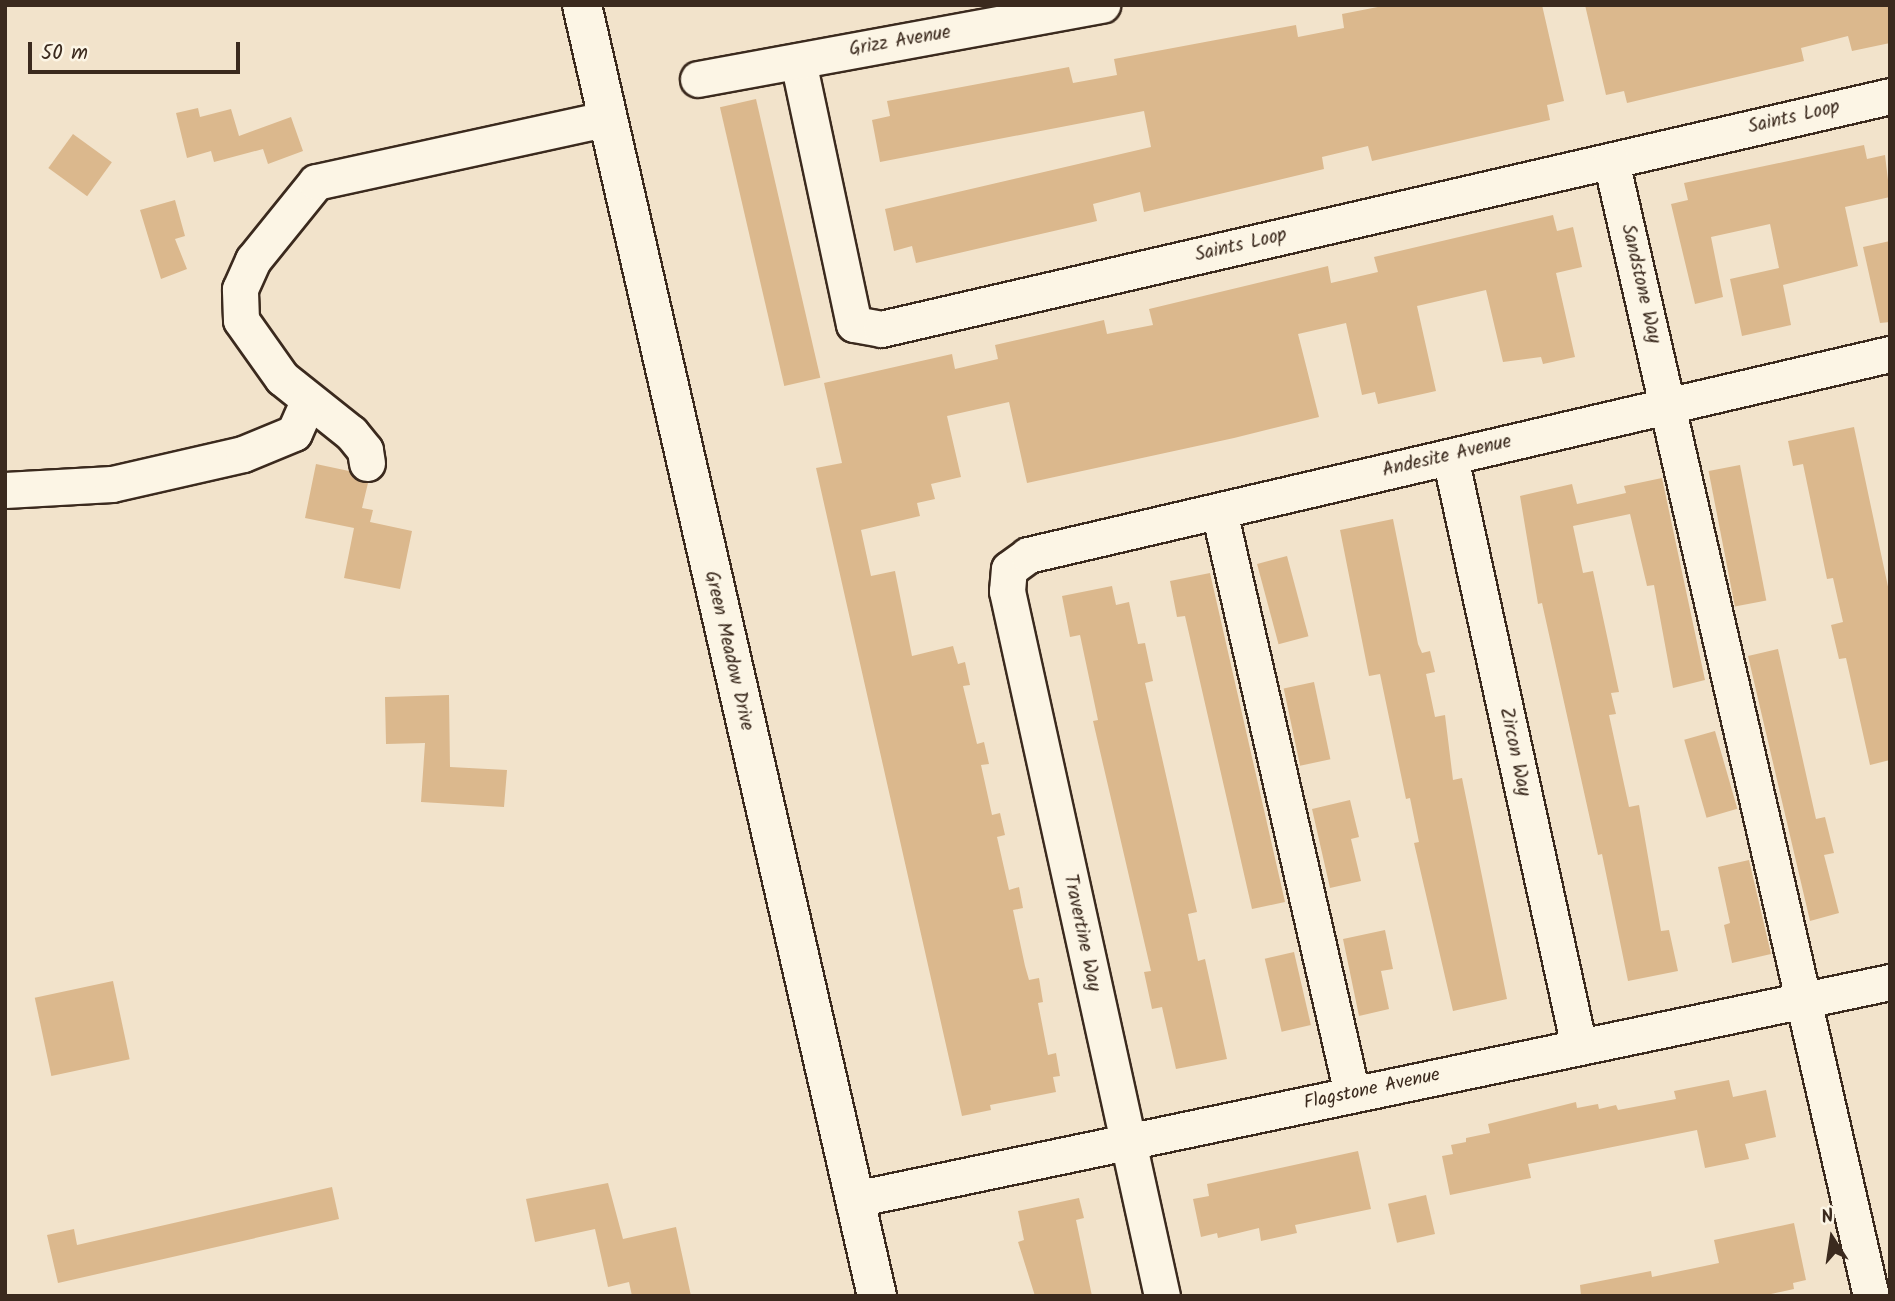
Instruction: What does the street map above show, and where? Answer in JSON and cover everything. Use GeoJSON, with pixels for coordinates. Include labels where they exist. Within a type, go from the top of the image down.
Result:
{"type":"FeatureCollection","features":[{"type":"Feature","properties":{"kind":"main road","name":"Green Meadow Drive"},"geometry":{"type":"LineString","coordinates":[[582,5],[877,1296]]}},
{"type":"Feature","properties":{"kind":"street","name":"Grizz Avenue"},"geometry":{"type":"LineString","coordinates":[[698,79],[1102,5]]}},
{"type":"Feature","properties":{"kind":"street","name":"Saints Loop"},"geometry":{"type":"LineString","coordinates":[[798,61],[854,324],[881,329],[1890,96]]}},
{"type":"Feature","properties":{"kind":"street"},"geometry":{"type":"LineString","coordinates":[[367,464],[365,450],[351,433],[308,402],[282,378],[242,320],[240,289],[253,260],[316,182],[606,119]]}},
{"type":"Feature","properties":{"kind":"street","name":"Sandstone Way"},"geometry":{"type":"LineString","coordinates":[[1611,161],[1871,1296]]}},
{"type":"Feature","properties":{"kind":"street","name":"Andesite Avenue"},"geometry":{"type":"LineString","coordinates":[[1009,569],[1028,555],[1890,354]]}},
{"type":"Feature","properties":{"kind":"street"},"geometry":{"type":"LineString","coordinates":[[5,490],[112,484],[243,454],[294,433],[308,402]]}},
{"type":"Feature","properties":{"kind":"street","name":"Zircon Way"},"geometry":{"type":"LineString","coordinates":[[1450,457],[1579,1047]]}},
{"type":"Feature","properties":{"kind":"street"},"geometry":{"type":"LineString","coordinates":[[1220,510],[1352,1094]]}},
{"type":"Feature","properties":{"kind":"street","name":"Travertine Way"},"geometry":{"type":"LineString","coordinates":[[1009,569],[1007,591],[1163,1296]]}},
{"type":"Feature","properties":{"kind":"street","name":"Flagstone Avenue"},"geometry":{"type":"LineString","coordinates":[[855,1199],[1890,982]]}},
{"type":"Feature","properties":{"kind":"building"},"geometry":{"type":"Polygon","coordinates":[[[1388,5],[1542,5],[1564,101],[1547,105],[1550,120],[1372,161],[1368,146],[1322,157],[1324,169],[1144,212],[1140,192],[1093,204],[1097,221],[916,263],[912,246],[894,251],[885,209],[1151,147],[1144,111],[880,162],[872,120],[890,116],[887,101],[1069,67],[1073,83],[1117,75],[1114,59],[1296,25],[1298,37],[1344,28],[1342,14],[1388,5]]]}},
{"type":"Feature","properties":{"kind":"building"},"geometry":{"type":"Polygon","coordinates":[[[1585,5],[1890,5],[1890,43],[1852,51],[1848,36],[1801,48],[1804,61],[1627,103],[1624,91],[1606,95],[1585,5]]]}},
{"type":"Feature","properties":{"kind":"building"},"geometry":{"type":"Polygon","coordinates":[[[756,99],[820,378],[784,386],[720,107],[756,99]]]}},
{"type":"Feature","properties":{"kind":"building"},"geometry":{"type":"Polygon","coordinates":[[[198,108],[200,117],[231,109],[239,136],[291,117],[303,151],[268,164],[263,149],[214,162],[211,151],[187,158],[176,113],[198,108]]]}},
{"type":"Feature","properties":{"kind":"building"},"geometry":{"type":"Polygon","coordinates":[[[73,134],[112,162],[87,196],[48,168],[73,134]]]}},
{"type":"Feature","properties":{"kind":"building"},"geometry":{"type":"Polygon","coordinates":[[[1864,145],[1867,159],[1885,155],[1890,197],[1845,207],[1858,266],[1783,285],[1791,325],[1742,336],[1730,279],[1779,268],[1770,224],[1711,237],[1723,297],[1695,304],[1671,204],[1688,200],[1684,183],[1864,145]]]}},
{"type":"Feature","properties":{"kind":"building"},"geometry":{"type":"Polygon","coordinates":[[[175,200],[185,236],[175,239],[187,269],[161,279],[140,210],[175,200]]]}},
{"type":"Feature","properties":{"kind":"building"},"geometry":{"type":"Polygon","coordinates":[[[1553,215],[1557,231],[1573,227],[1582,267],[1556,273],[1575,357],[1543,364],[1541,357],[1503,362],[1486,290],[1417,306],[1436,391],[1378,404],[1375,392],[1362,395],[1346,323],[1298,334],[1319,417],[1234,438],[1027,483],[1009,402],[947,416],[961,477],[931,484],[935,499],[917,503],[920,516],[861,530],[871,576],[895,571],[912,656],[953,646],[958,664],[965,662],[970,685],[963,686],[977,744],[984,742],[989,764],[981,765],[992,815],[1000,813],[1005,835],[997,837],[1009,890],[1019,887],[1023,908],[1013,910],[1025,966],[1029,980],[1039,978],[1043,1002],[1038,1003],[1048,1055],[1056,1053],[1060,1076],[1053,1077],[1056,1092],[990,1105],[991,1110],[962,1116],[816,468],[842,463],[824,383],[952,354],[955,369],[998,359],[995,345],[1104,320],[1107,334],[1153,325],[1149,309],[1328,266],[1331,283],[1378,272],[1374,257],[1553,215]]]}},
{"type":"Feature","properties":{"kind":"building"},"geometry":{"type":"Polygon","coordinates":[[[1890,241],[1890,322],[1880,323],[1863,247],[1890,241]]]}},
{"type":"Feature","properties":{"kind":"building"},"geometry":{"type":"Polygon","coordinates":[[[1854,427],[1890,596],[1890,760],[1870,765],[1846,658],[1839,659],[1831,625],[1843,622],[1833,578],[1827,579],[1803,464],[1793,466],[1788,441],[1854,427]]]}},
{"type":"Feature","properties":{"kind":"building"},"geometry":{"type":"Polygon","coordinates":[[[316,464],[349,471],[368,483],[362,508],[373,510],[370,522],[412,531],[400,589],[344,578],[354,528],[305,518],[316,464]]]}},
{"type":"Feature","properties":{"kind":"building"},"geometry":{"type":"Polygon","coordinates":[[[1740,465],[1766,600],[1735,607],[1709,471],[1740,465]]]}},
{"type":"Feature","properties":{"kind":"building"},"geometry":{"type":"Polygon","coordinates":[[[1662,478],[1705,680],[1673,688],[1654,585],[1647,586],[1630,514],[1573,526],[1583,573],[1593,571],[1619,692],[1611,693],[1616,714],[1609,715],[1629,807],[1639,805],[1661,931],[1669,930],[1678,971],[1628,981],[1602,854],[1598,855],[1542,603],[1538,604],[1520,496],[1572,484],[1577,504],[1626,493],[1624,486],[1662,478]]]}},
{"type":"Feature","properties":{"kind":"building"},"geometry":{"type":"Polygon","coordinates":[[[1393,519],[1418,644],[1422,653],[1430,651],[1435,672],[1426,674],[1435,717],[1445,715],[1453,780],[1462,778],[1507,999],[1453,1011],[1414,843],[1419,842],[1410,798],[1406,799],[1380,674],[1369,676],[1340,530],[1393,519]]]}},
{"type":"Feature","properties":{"kind":"building"},"geometry":{"type":"Polygon","coordinates":[[[1287,556],[1308,636],[1279,644],[1257,564],[1287,556]]]}},
{"type":"Feature","properties":{"kind":"building"},"geometry":{"type":"Polygon","coordinates":[[[1210,573],[1285,902],[1252,909],[1185,616],[1177,617],[1170,581],[1210,573]]]}},
{"type":"Feature","properties":{"kind":"building"},"geometry":{"type":"Polygon","coordinates":[[[1112,586],[1116,605],[1129,602],[1138,644],[1145,643],[1153,681],[1145,683],[1197,912],[1188,914],[1198,961],[1205,959],[1227,1059],[1176,1069],[1162,1007],[1152,1009],[1144,972],[1151,971],[1093,721],[1098,720],[1080,635],[1070,637],[1062,596],[1112,586]]]}},
{"type":"Feature","properties":{"kind":"building"},"geometry":{"type":"Polygon","coordinates":[[[1778,649],[1816,819],[1825,817],[1834,853],[1824,855],[1839,913],[1810,921],[1748,656],[1778,649]]]}},
{"type":"Feature","properties":{"kind":"building"},"geometry":{"type":"Polygon","coordinates":[[[1314,682],[1330,759],[1300,766],[1284,688],[1314,682]]]}},
{"type":"Feature","properties":{"kind":"building"},"geometry":{"type":"Polygon","coordinates":[[[449,695],[450,767],[507,770],[504,807],[421,802],[425,743],[386,744],[385,697],[449,695]]]}},
{"type":"Feature","properties":{"kind":"building"},"geometry":{"type":"Polygon","coordinates":[[[1715,731],[1737,809],[1707,818],[1684,740],[1715,731]]]}},
{"type":"Feature","properties":{"kind":"building"},"geometry":{"type":"Polygon","coordinates":[[[1350,800],[1359,837],[1351,839],[1361,881],[1330,888],[1312,809],[1350,800]]]}},
{"type":"Feature","properties":{"kind":"building"},"geometry":{"type":"Polygon","coordinates":[[[1749,860],[1771,954],[1732,963],[1724,925],[1730,923],[1718,867],[1749,860]]]}},
{"type":"Feature","properties":{"kind":"building"},"geometry":{"type":"Polygon","coordinates":[[[1385,930],[1393,969],[1381,971],[1389,1009],[1359,1016],[1343,939],[1385,930]]]}},
{"type":"Feature","properties":{"kind":"building"},"geometry":{"type":"Polygon","coordinates":[[[1294,952],[1311,1025],[1282,1032],[1265,959],[1294,952]]]}},
{"type":"Feature","properties":{"kind":"building"},"geometry":{"type":"Polygon","coordinates":[[[113,981],[130,1059],[51,1076],[35,998],[113,981]]]}},
{"type":"Feature","properties":{"kind":"building"},"geometry":{"type":"Polygon","coordinates":[[[1729,1080],[1733,1097],[1766,1090],[1776,1137],[1745,1144],[1749,1159],[1705,1168],[1697,1130],[1528,1164],[1531,1178],[1450,1195],[1442,1156],[1453,1154],[1451,1145],[1466,1142],[1466,1138],[1490,1133],[1488,1124],[1576,1102],[1577,1108],[1598,1104],[1599,1109],[1616,1105],[1618,1110],[1676,1099],[1674,1091],[1729,1080]]]}},
{"type":"Feature","properties":{"kind":"building"},"geometry":{"type":"Polygon","coordinates":[[[1358,1151],[1371,1209],[1295,1225],[1297,1233],[1261,1241],[1259,1228],[1218,1238],[1217,1233],[1201,1237],[1193,1199],[1209,1196],[1207,1184],[1358,1151]]]}},
{"type":"Feature","properties":{"kind":"building"},"geometry":{"type":"Polygon","coordinates":[[[608,1183],[623,1239],[676,1227],[691,1296],[632,1296],[629,1282],[608,1287],[595,1229],[535,1242],[526,1199],[608,1183]]]}},
{"type":"Feature","properties":{"kind":"building"},"geometry":{"type":"Polygon","coordinates":[[[332,1187],[339,1219],[58,1283],[47,1235],[74,1229],[77,1245],[332,1187]]]}},
{"type":"Feature","properties":{"kind":"building"},"geometry":{"type":"Polygon","coordinates":[[[1426,1195],[1435,1234],[1397,1243],[1388,1204],[1426,1195]]]}},
{"type":"Feature","properties":{"kind":"building"},"geometry":{"type":"Polygon","coordinates":[[[1079,1198],[1084,1218],[1076,1220],[1092,1296],[1035,1296],[1018,1242],[1024,1240],[1018,1211],[1079,1198]]]}},
{"type":"Feature","properties":{"kind":"building"},"geometry":{"type":"Polygon","coordinates":[[[1794,1223],[1806,1280],[1793,1283],[1794,1289],[1762,1296],[1581,1296],[1580,1285],[1651,1271],[1652,1277],[1719,1263],[1714,1240],[1794,1223]]]}}]}
